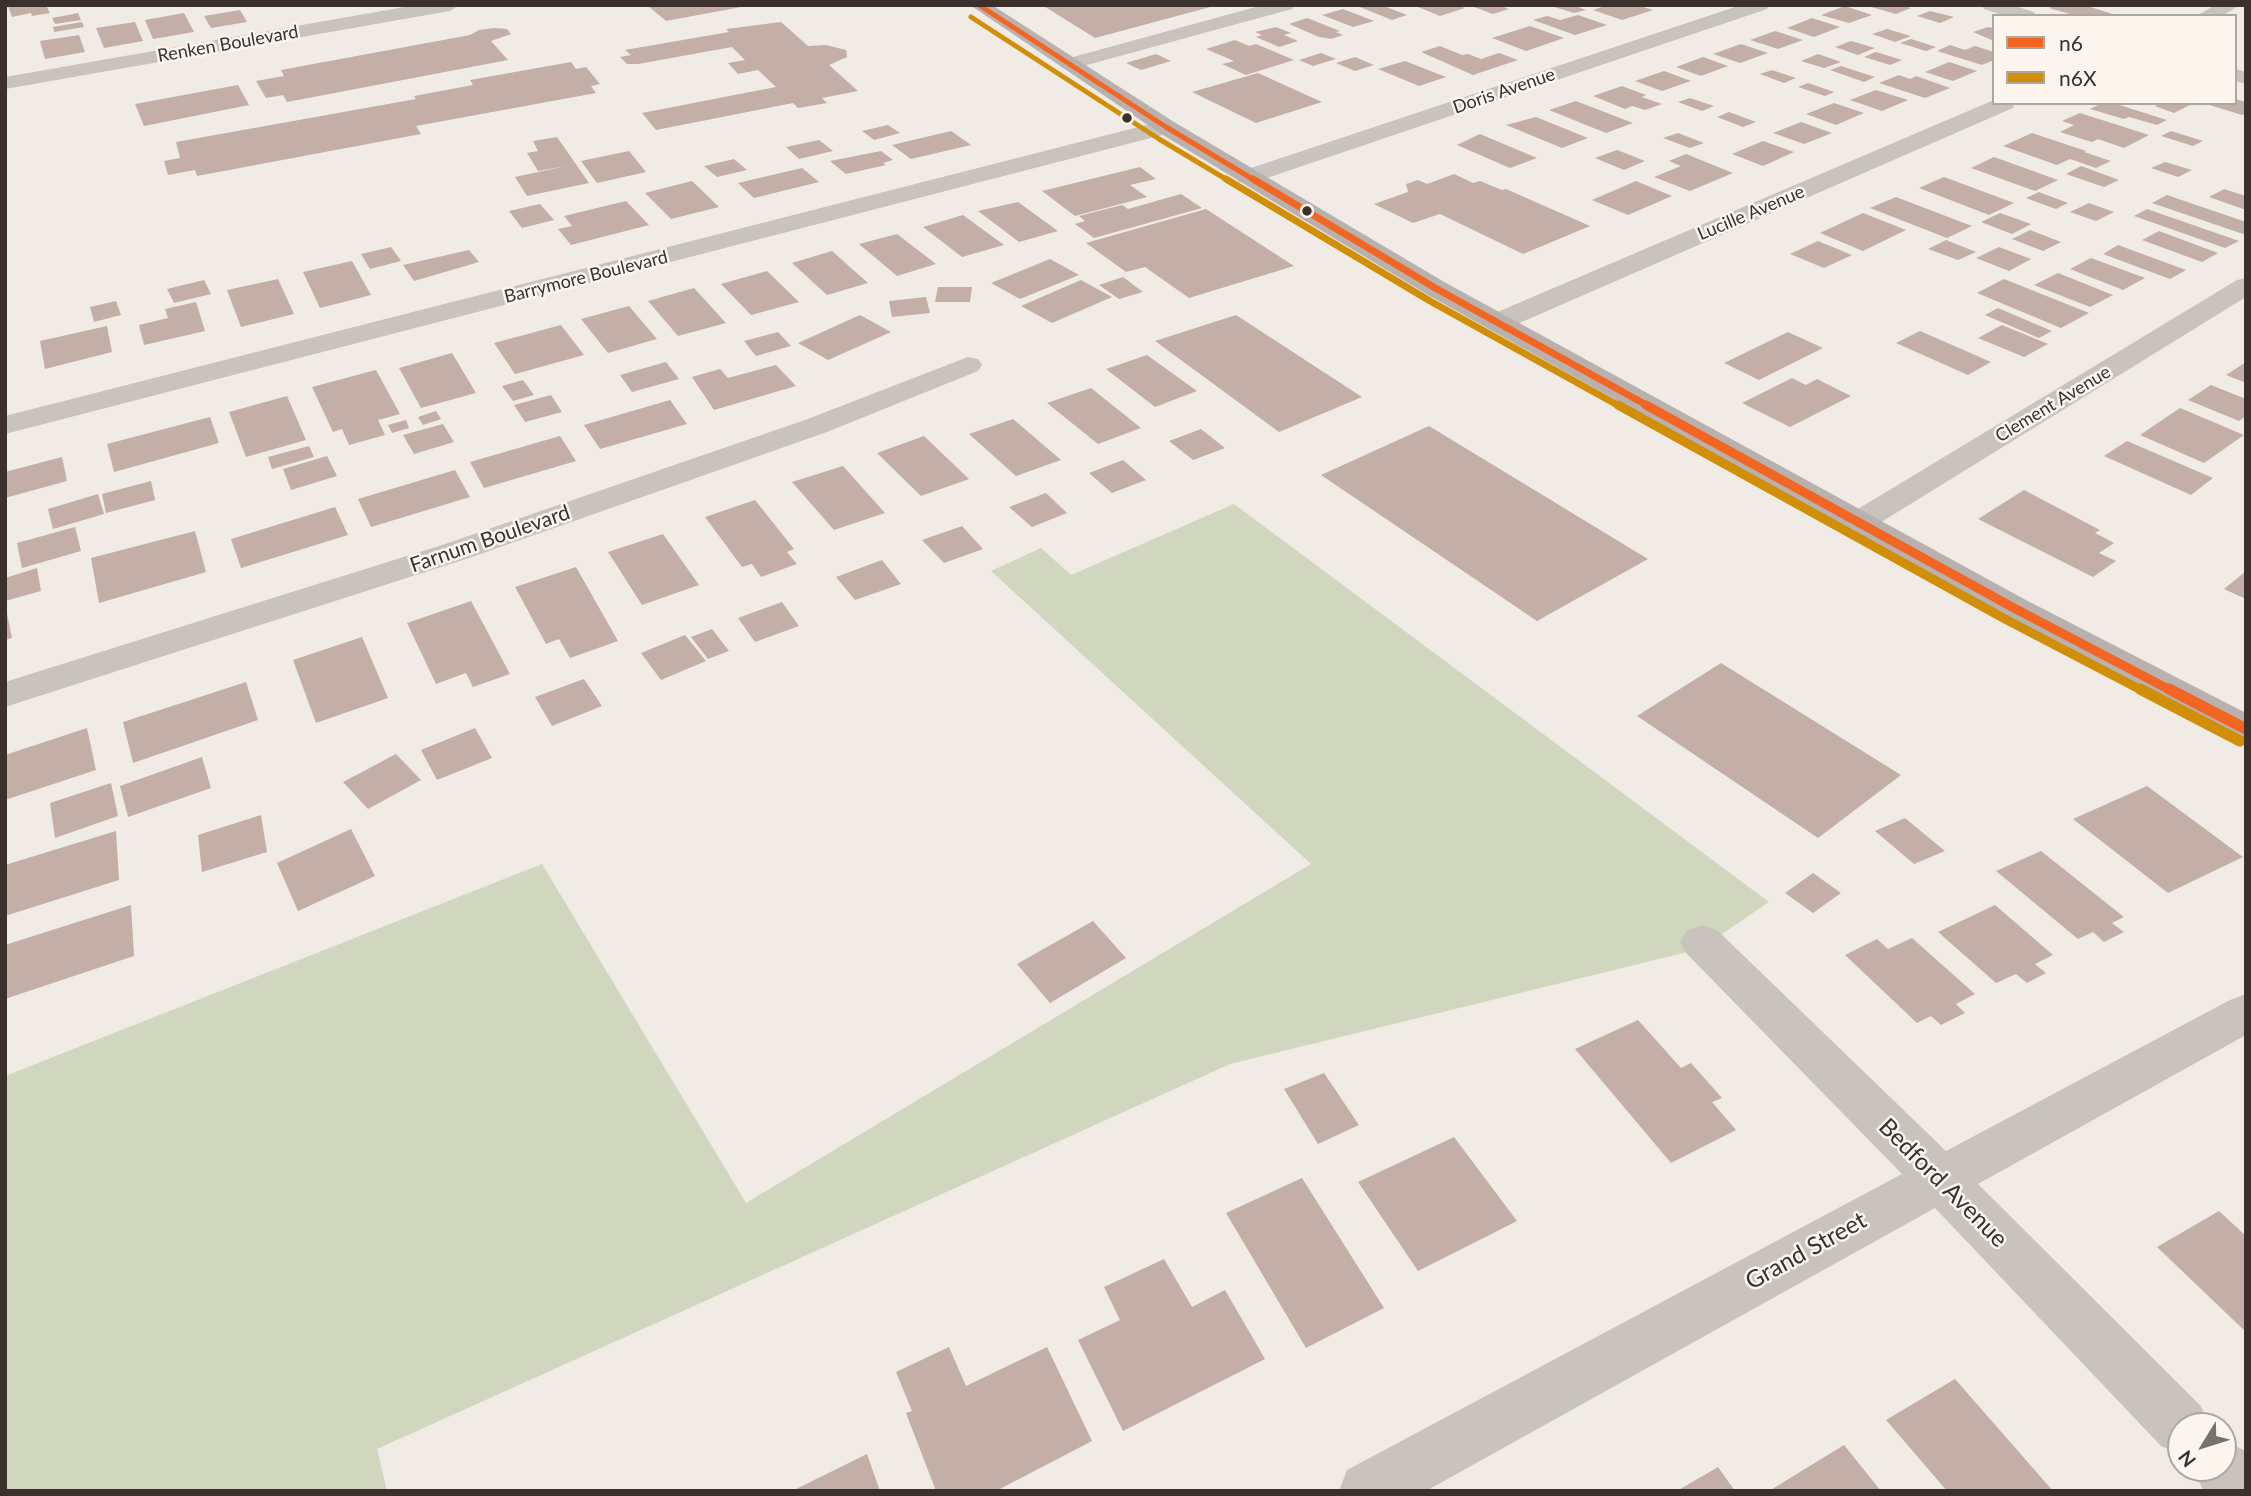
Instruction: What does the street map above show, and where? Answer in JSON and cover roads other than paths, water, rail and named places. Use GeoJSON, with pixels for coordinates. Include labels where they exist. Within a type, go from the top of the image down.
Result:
{"type":"FeatureCollection","features":[{"type":"Feature","properties":{"kind":"main road"},"geometry":{"type":"LineString","coordinates":[[979,5],[1247,177],[1498,322],[2012,607],[2246,729]]}},
{"type":"Feature","properties":{"kind":"street"},"geometry":{"type":"LineString","coordinates":[[303,5],[319,28]]}},
{"type":"Feature","properties":{"kind":"street","name":"Renken Boulevard"},"geometry":{"type":"LineString","coordinates":[[5,83],[450,5]]}},
{"type":"Feature","properties":{"kind":"street"},"geometry":{"type":"LineString","coordinates":[[1069,64],[1285,5]]}},
{"type":"Feature","properties":{"kind":"street","name":"Doris Avenue"},"geometry":{"type":"LineString","coordinates":[[1247,177],[1760,5]]}},
{"type":"Feature","properties":{"kind":"street"},"geometry":{"type":"LineString","coordinates":[[1991,5],[2020,14]]}},
{"type":"Feature","properties":{"kind":"street"},"geometry":{"type":"LineString","coordinates":[[2211,14],[2231,5]]}},
{"type":"Feature","properties":{"kind":"street","name":"Lucille Avenue"},"geometry":{"type":"LineString","coordinates":[[1498,322],[2000,105]]}},
{"type":"Feature","properties":{"kind":"street","name":"Barrymore Boulevard"},"geometry":{"type":"LineString","coordinates":[[5,425],[1166,127]]}},
{"type":"Feature","properties":{"kind":"street","name":"Clement Avenue"},"geometry":{"type":"LineString","coordinates":[[1859,522],[2246,286]]}},
{"type":"Feature","properties":{"kind":"street","name":"Farnum Boulevard"},"geometry":{"type":"LineString","coordinates":[[5,695],[457,551],[816,426],[968,365]]}},
{"type":"Feature","properties":{"kind":"street","name":"Bedford Avenue"},"geometry":{"type":"LineString","coordinates":[[1702,942],[1939,1178],[2167,1412]]}},
{"type":"Feature","properties":{"kind":"street","name":"Grand Street"},"geometry":{"type":"LineString","coordinates":[[1368,1491],[2246,1013]]}}]}
